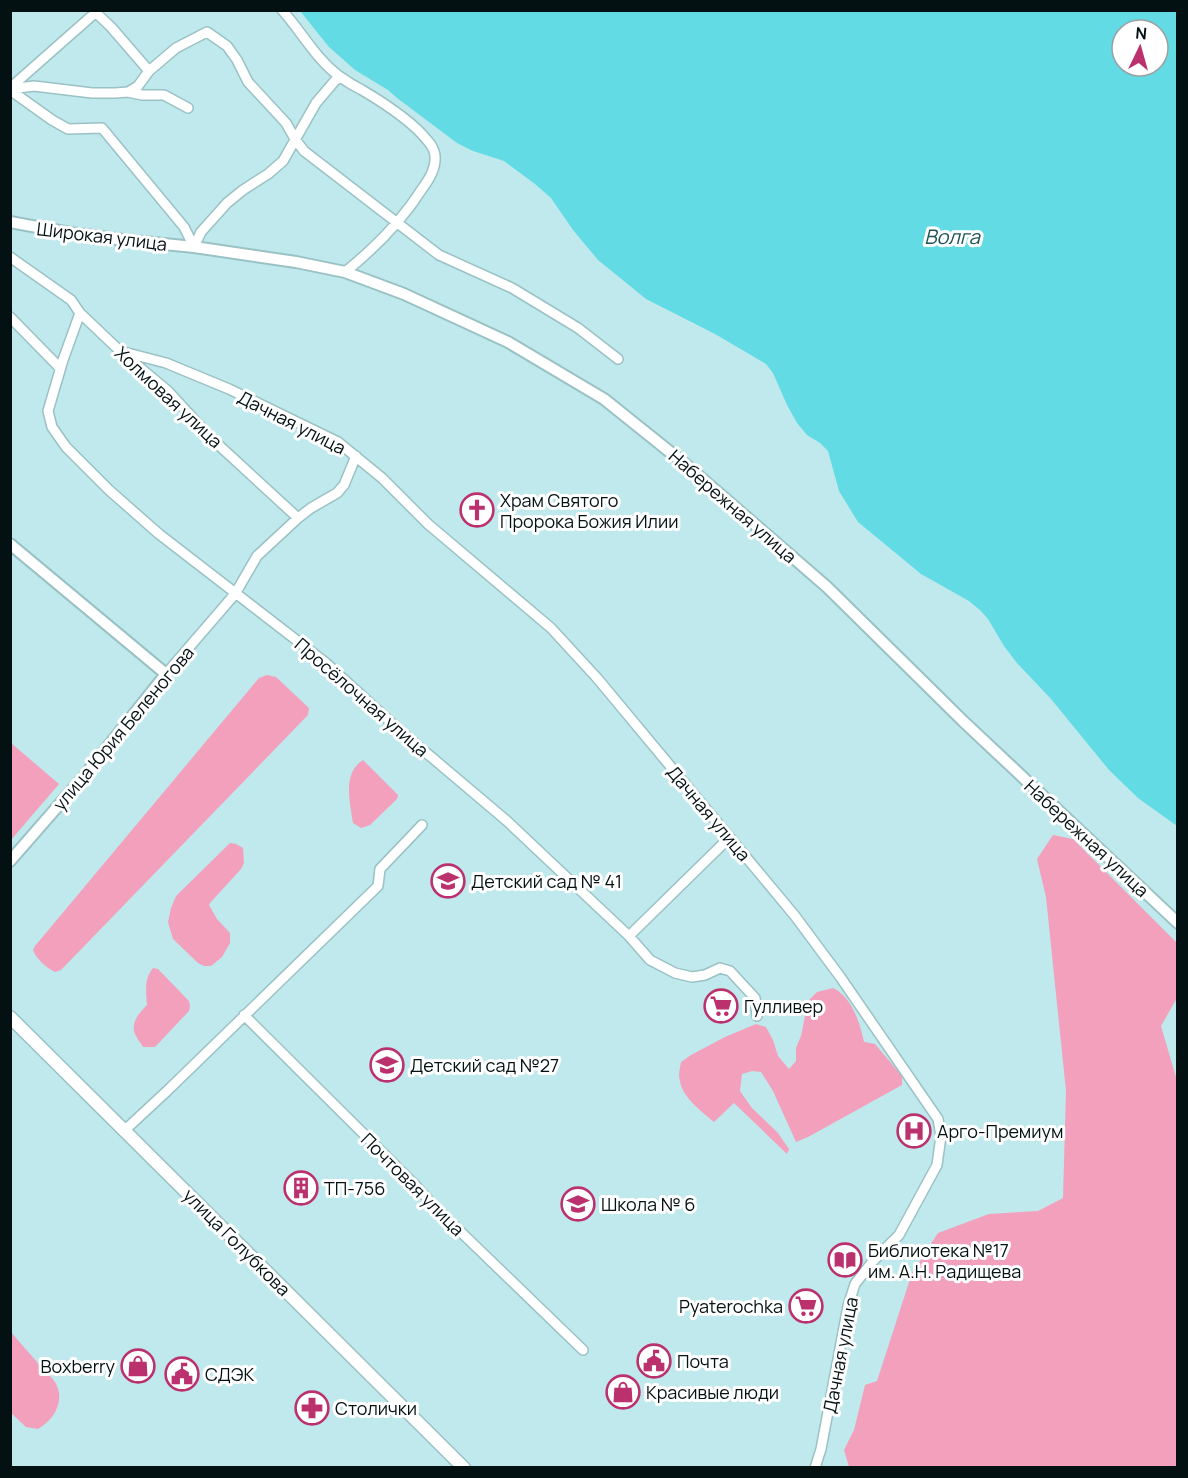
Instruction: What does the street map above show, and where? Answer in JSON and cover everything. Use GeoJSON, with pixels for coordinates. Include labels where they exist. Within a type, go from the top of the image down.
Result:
{"type":"FeatureCollection","features":[{"type":"Feature","properties":{"kind":"main road","name":"улица Голубкова"},"geometry":{"type":"LineString","coordinates":[[10,1017],[464,1467]]}},
{"type":"Feature","properties":{"kind":"street"},"geometry":{"type":"LineString","coordinates":[[282,10],[317,56],[339,76],[385,104],[414,127],[428,140],[435,152],[435,163],[429,179],[412,206],[367,255],[345,272]]}},
{"type":"Feature","properties":{"kind":"street"},"geometry":{"type":"LineString","coordinates":[[10,89],[94,12],[111,27],[149,71]]}},
{"type":"Feature","properties":{"kind":"street"},"geometry":{"type":"LineString","coordinates":[[128,92],[138,86],[149,71],[176,48],[207,32],[227,46],[248,82],[286,123],[304,151],[439,255],[512,288],[578,328],[618,358]]}},
{"type":"Feature","properties":{"kind":"street"},"geometry":{"type":"LineString","coordinates":[[194,247],[201,232],[214,216],[235,196],[283,161],[316,102],[339,76]]}},
{"type":"Feature","properties":{"kind":"street"},"geometry":{"type":"LineString","coordinates":[[10,89],[34,86],[92,93],[128,92],[142,95],[164,95],[188,108]]}},
{"type":"Feature","properties":{"kind":"street"},"geometry":{"type":"LineString","coordinates":[[10,89],[68,129],[102,128],[184,227],[194,247]]}},
{"type":"Feature","properties":{"kind":"street","name":"Широкая улица"},"geometry":{"type":"LineString","coordinates":[[10,222],[113,238],[194,247]]}},
{"type":"Feature","properties":{"kind":"street","name":"Набережная улица"},"geometry":{"type":"LineString","coordinates":[[194,247],[296,262],[345,272],[404,294],[508,342],[604,399],[685,464],[827,587],[964,722],[1178,923]]}},
{"type":"Feature","properties":{"kind":"street","name":"Холмовая улица"},"geometry":{"type":"LineString","coordinates":[[10,256],[71,300],[80,313],[120,351],[168,391],[211,438],[298,518]]}},
{"type":"Feature","properties":{"kind":"street","name":"Просёлочная улица"},"geometry":{"type":"LineString","coordinates":[[80,313],[60,368],[48,411],[52,427],[66,447],[108,490],[142,519],[326,663],[397,728],[507,821],[629,936],[650,960],[675,973],[692,977],[705,975],[720,968],[730,971],[755,998],[757,1016]]}},
{"type":"Feature","properties":{"kind":"street"},"geometry":{"type":"LineString","coordinates":[[10,317],[60,368]]}},
{"type":"Feature","properties":{"kind":"street","name":"Дачная улица"},"geometry":{"type":"LineString","coordinates":[[120,351],[166,363],[338,442],[382,478],[428,524],[551,628],[597,678],[795,916],[841,978],[938,1119],[941,1136],[936,1165],[922,1194],[899,1235],[873,1261],[855,1284],[848,1306],[823,1440],[815,1467]]}},
{"type":"Feature","properties":{"kind":"street","name":"улица Юрия Беленогова"},"geometry":{"type":"LineString","coordinates":[[10,861],[86,774],[166,674],[235,594],[257,556],[298,518],[337,493],[344,485],[356,456]]}},
{"type":"Feature","properties":{"kind":"street"},"geometry":{"type":"LineString","coordinates":[[10,544],[166,674]]}},
{"type":"Feature","properties":{"kind":"street"},"geometry":{"type":"LineString","coordinates":[[124,1130],[378,886],[380,869],[422,825]]}},
{"type":"Feature","properties":{"kind":"street"},"geometry":{"type":"LineString","coordinates":[[629,936],[729,838]]}},
{"type":"Feature","properties":{"kind":"street","name":"Почтовая улица"},"geometry":{"type":"LineString","coordinates":[[244,1015],[436,1208],[583,1350]]}},
{"type":"Feature","properties":{"kind":"shaded area"},"geometry":{"type":"Polygon","coordinates":[[[267,675],[276,677],[309,708],[308,715],[61,970],[55,972],[49,968],[34,953],[35,946],[259,678],[267,675]]]}},
{"type":"Feature","properties":{"kind":"shaded area"},"geometry":{"type":"Polygon","coordinates":[[[11,743],[59,784],[11,840],[11,743]]]}},
{"type":"Feature","properties":{"kind":"shaded area"},"geometry":{"type":"Polygon","coordinates":[[[363,760],[398,795],[397,799],[370,825],[361,828],[353,823],[349,788],[352,772],[363,760]]]}},
{"type":"Feature","properties":{"kind":"shaded area"},"geometry":{"type":"Polygon","coordinates":[[[1053,835],[1073,839],[1177,943],[1177,998],[1161,1026],[1178,1084],[1177,1467],[849,1467],[844,1450],[854,1430],[865,1385],[877,1381],[912,1273],[938,1233],[989,1214],[1038,1211],[1063,1198],[1066,1091],[1046,897],[1037,859],[1053,835]]]}},
{"type":"Feature","properties":{"kind":"shaded area"},"geometry":{"type":"Polygon","coordinates":[[[230,843],[243,848],[244,863],[209,905],[217,919],[230,933],[230,943],[222,957],[211,966],[204,966],[173,939],[168,922],[176,896],[230,843]]]}},
{"type":"Feature","properties":{"kind":"shaded area"},"geometry":{"type":"Polygon","coordinates":[[[153,968],[158,969],[189,1001],[190,1006],[189,1011],[155,1047],[143,1047],[135,1034],[134,1026],[139,1014],[147,1005],[147,981],[153,968]]]}},
{"type":"Feature","properties":{"kind":"shaded area"},"geometry":{"type":"Polygon","coordinates":[[[833,988],[840,992],[850,1004],[864,1042],[875,1044],[902,1076],[902,1085],[796,1142],[773,1091],[761,1072],[752,1071],[742,1074],[740,1091],[752,1108],[778,1133],[789,1149],[787,1154],[734,1103],[714,1122],[684,1093],[679,1079],[681,1062],[725,1037],[756,1024],[766,1027],[778,1056],[789,1069],[796,1061],[796,1048],[801,1036],[808,1001],[817,992],[833,988]]]}},
{"type":"Feature","properties":{"kind":"shaded area"},"geometry":{"type":"Polygon","coordinates":[[[11,1332],[52,1378],[58,1389],[57,1409],[38,1429],[26,1427],[11,1413],[11,1332]]]}},
{"type":"Feature","properties":{"kind":"water","name":"Волга"},"geometry":{"type":"Polygon","coordinates":[[[300,11],[1177,11],[1177,826],[1138,798],[1109,770],[1051,699],[1017,663],[981,611],[969,601],[921,574],[858,522],[839,491],[828,451],[807,435],[797,423],[773,373],[766,364],[715,334],[646,299],[598,260],[551,198],[535,184],[504,161],[457,143],[388,90],[355,70],[329,47],[300,11]]]}},
{"type":"Feature","properties":{"kind":"place","name":"Храм Святого Пророка Божия Илии"},"geometry":{"type":"Point","coordinates":[477,510]}},
{"type":"Feature","properties":{"kind":"place","name":"Детский сад № 41"},"geometry":{"type":"Point","coordinates":[448,881]}},
{"type":"Feature","properties":{"kind":"place","name":"Гулливер"},"geometry":{"type":"Point","coordinates":[721,1006]}},
{"type":"Feature","properties":{"kind":"place","name":"Детский сад №27"},"geometry":{"type":"Point","coordinates":[387,1065]}},
{"type":"Feature","properties":{"kind":"place","name":"Арго-Премиум"},"geometry":{"type":"Point","coordinates":[914,1131]}},
{"type":"Feature","properties":{"kind":"place","name":"ТП-756"},"geometry":{"type":"Point","coordinates":[301,1188]}},
{"type":"Feature","properties":{"kind":"place","name":"Школа № 6"},"geometry":{"type":"Point","coordinates":[578,1204]}},
{"type":"Feature","properties":{"kind":"place","name":"Библиотека №17 им. А.Н. Радищева"},"geometry":{"type":"Point","coordinates":[845,1260]}},
{"type":"Feature","properties":{"kind":"place","name":"Pyaterochka"},"geometry":{"type":"Point","coordinates":[806,1306]}},
{"type":"Feature","properties":{"kind":"place","name":"Почта"},"geometry":{"type":"Point","coordinates":[654,1361]}},
{"type":"Feature","properties":{"kind":"place","name":"Boxberry"},"geometry":{"type":"Point","coordinates":[138,1366]}},
{"type":"Feature","properties":{"kind":"place","name":"СДЭК"},"geometry":{"type":"Point","coordinates":[182,1374]}},
{"type":"Feature","properties":{"kind":"place","name":"Красивые люди"},"geometry":{"type":"Point","coordinates":[623,1392]}},
{"type":"Feature","properties":{"kind":"place","name":"Столички"},"geometry":{"type":"Point","coordinates":[312,1408]}}]}
